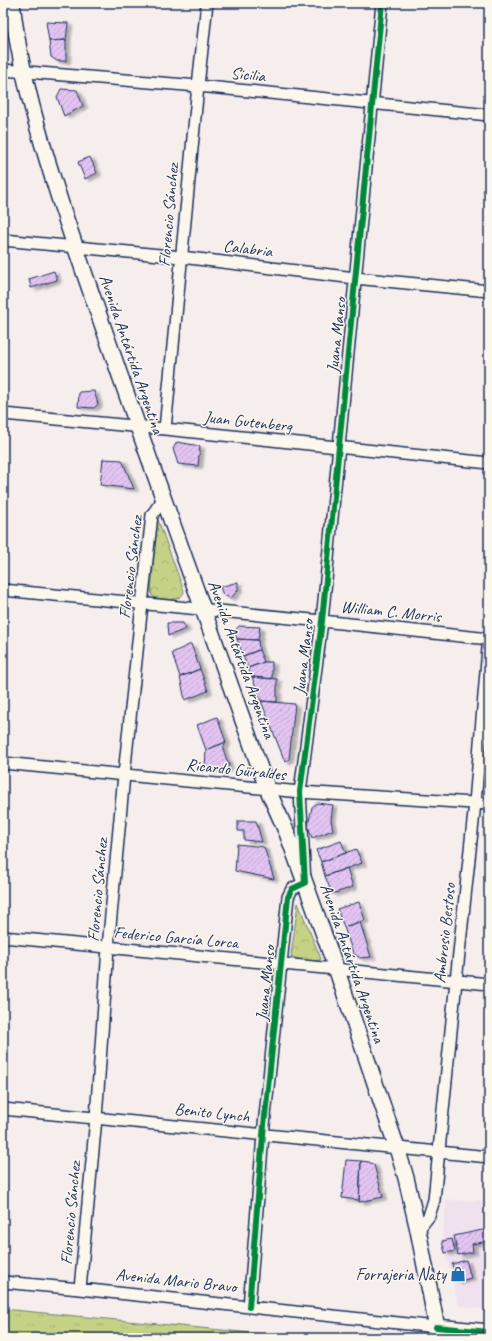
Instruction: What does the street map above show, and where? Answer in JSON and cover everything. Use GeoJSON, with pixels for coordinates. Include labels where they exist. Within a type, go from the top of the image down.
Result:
{"type":"FeatureCollection","features":[{"type":"Feature","properties":{"kind":"main road","name":"Avenida Antártida Argentina"},"geometry":{"type":"LineString","coordinates":[[12,3],[24,72],[42,141],[75,247],[268,788],[287,833],[336,968],[397,1148],[406,1178],[418,1230],[437,1334]]}},
{"type":"Feature","properties":{"kind":"main road","name":"Avenida Mario Bravo"},"geometry":{"type":"LineString","coordinates":[[437,1334],[489,1332]]}},
{"type":"Feature","properties":{"kind":"street","name":"Florencio Sánchez"},"geometry":{"type":"LineString","coordinates":[[165,429],[207,3]]}},
{"type":"Feature","properties":{"kind":"street","name":"Juana Manso"},"geometry":{"type":"LineString","coordinates":[[249,1307],[263,1135],[288,897],[292,889],[305,883],[300,792],[322,621],[382,3]]}},
{"type":"Feature","properties":{"kind":"street","name":"Sicilia"},"geometry":{"type":"LineString","coordinates":[[3,70],[198,86],[489,115]]}},
{"type":"Feature","properties":{"kind":"street","name":"Calabria"},"geometry":{"type":"LineString","coordinates":[[3,240],[181,257],[355,278],[489,291]]}},
{"type":"Feature","properties":{"kind":"street","name":"Juan Gutenberg"},"geometry":{"type":"LineString","coordinates":[[3,414],[165,429],[489,463]]}},
{"type":"Feature","properties":{"kind":"street","name":"Florencio Sánchez"},"geometry":{"type":"LineString","coordinates":[[80,1289],[96,1118],[108,948],[142,604],[152,515],[164,498]]}},
{"type":"Feature","properties":{"kind":"street","name":"William C. Morris"},"geometry":{"type":"LineString","coordinates":[[3,590],[489,638]]}},
{"type":"Feature","properties":{"kind":"street","name":"Ambrosio Bestoso"},"geometry":{"type":"LineString","coordinates":[[418,1230],[429,1216],[434,1200],[475,803],[489,638]]}},
{"type":"Feature","properties":{"kind":"street","name":"Ricardo Güiraldes"},"geometry":{"type":"LineString","coordinates":[[3,763],[300,792],[489,804]]}},
{"type":"Feature","properties":{"kind":"street","name":"Federico García Lorca"},"geometry":{"type":"LineString","coordinates":[[3,937],[489,984]]}},
{"type":"Feature","properties":{"kind":"street","name":"Benito Lynch"},"geometry":{"type":"LineString","coordinates":[[3,1109],[489,1157]]}},
{"type":"Feature","properties":{"kind":"street","name":"Avenida Mario Bravo"},"geometry":{"type":"LineString","coordinates":[[3,1282],[249,1307],[437,1334]]}},
{"type":"Feature","properties":{"kind":"shaded area"},"geometry":{"type":"Polygon","coordinates":[[[446,1200],[483,1201],[482,1230],[489,1232],[489,1310],[459,1306],[442,1241],[446,1200]]]}},
{"type":"Feature","properties":{"kind":"green space"},"geometry":{"type":"Polygon","coordinates":[[[158,520],[184,591],[179,597],[170,600],[152,596],[151,592],[158,520]]]}},
{"type":"Feature","properties":{"kind":"green space"},"geometry":{"type":"Polygon","coordinates":[[[298,903],[321,959],[314,962],[297,959],[291,956],[298,903]]]}},
{"type":"Feature","properties":{"kind":"green space"},"geometry":{"type":"Polygon","coordinates":[[[3,1309],[304,1338],[3,1338],[3,1309]]]}},
{"type":"Feature","properties":{"kind":"building"},"geometry":{"type":"Polygon","coordinates":[[[46,22],[68,23],[66,40],[49,41],[46,22]]]}},
{"type":"Feature","properties":{"kind":"building"},"geometry":{"type":"Polygon","coordinates":[[[66,40],[66,61],[57,61],[51,57],[49,41],[66,40]]]}},
{"type":"Feature","properties":{"kind":"building"},"geometry":{"type":"Polygon","coordinates":[[[61,89],[77,90],[83,106],[64,116],[57,97],[61,89]]]}},
{"type":"Feature","properties":{"kind":"building"},"geometry":{"type":"Polygon","coordinates":[[[90,157],[97,173],[85,179],[78,162],[90,157]]]}},
{"type":"Feature","properties":{"kind":"building"},"geometry":{"type":"Polygon","coordinates":[[[54,271],[57,280],[31,288],[29,279],[54,271]]]}},
{"type":"Feature","properties":{"kind":"building"},"geometry":{"type":"Polygon","coordinates":[[[94,391],[98,404],[94,408],[78,407],[79,392],[94,391]]]}},
{"type":"Feature","properties":{"kind":"building"},"geometry":{"type":"Polygon","coordinates":[[[177,442],[200,446],[198,466],[178,464],[173,449],[177,442]]]}},
{"type":"Feature","properties":{"kind":"building"},"geometry":{"type":"Polygon","coordinates":[[[103,459],[122,460],[134,489],[100,485],[103,459]]]}},
{"type":"Feature","properties":{"kind":"building"},"geometry":{"type":"Polygon","coordinates":[[[238,582],[238,590],[231,598],[223,595],[220,587],[238,582]]]}},
{"type":"Feature","properties":{"kind":"building"},"geometry":{"type":"Polygon","coordinates":[[[167,623],[183,623],[186,629],[168,636],[167,623]]]}},
{"type":"Feature","properties":{"kind":"building"},"geometry":{"type":"Polygon","coordinates":[[[239,626],[260,627],[258,640],[237,639],[234,632],[239,626]]]}},
{"type":"Feature","properties":{"kind":"building"},"geometry":{"type":"Polygon","coordinates":[[[237,639],[258,640],[259,650],[243,656],[237,639]]]}},
{"type":"Feature","properties":{"kind":"building"},"geometry":{"type":"Polygon","coordinates":[[[191,644],[200,669],[180,677],[172,653],[191,644]]]}},
{"type":"Feature","properties":{"kind":"building"},"geometry":{"type":"Polygon","coordinates":[[[259,650],[264,662],[248,668],[243,656],[259,650]]]}},
{"type":"Feature","properties":{"kind":"building"},"geometry":{"type":"Polygon","coordinates":[[[264,662],[272,662],[272,679],[252,677],[248,668],[264,662]]]}},
{"type":"Feature","properties":{"kind":"building"},"geometry":{"type":"Polygon","coordinates":[[[200,669],[208,691],[185,700],[180,677],[200,669]]]}},
{"type":"Feature","properties":{"kind":"building"},"geometry":{"type":"Polygon","coordinates":[[[252,677],[277,679],[277,702],[261,701],[252,677]]]}},
{"type":"Feature","properties":{"kind":"building"},"geometry":{"type":"Polygon","coordinates":[[[261,701],[295,704],[289,759],[285,762],[261,701]]]}},
{"type":"Feature","properties":{"kind":"building"},"geometry":{"type":"Polygon","coordinates":[[[217,717],[226,742],[206,750],[197,725],[217,717]]]}},
{"type":"Feature","properties":{"kind":"building"},"geometry":{"type":"Polygon","coordinates":[[[226,742],[223,749],[229,766],[226,770],[205,769],[206,750],[226,742]]]}},
{"type":"Feature","properties":{"kind":"building"},"geometry":{"type":"Polygon","coordinates":[[[317,803],[333,805],[331,820],[333,830],[312,838],[308,826],[312,807],[317,803]]]}},
{"type":"Feature","properties":{"kind":"building"},"geometry":{"type":"Polygon","coordinates":[[[238,821],[256,821],[262,842],[244,840],[244,831],[238,831],[238,821]]]}},
{"type":"Feature","properties":{"kind":"building"},"geometry":{"type":"Polygon","coordinates":[[[341,841],[346,853],[321,862],[316,850],[341,841]]]}},
{"type":"Feature","properties":{"kind":"building"},"geometry":{"type":"Polygon","coordinates":[[[237,844],[264,847],[274,879],[235,871],[237,844]]]}},
{"type":"Feature","properties":{"kind":"building"},"geometry":{"type":"Polygon","coordinates":[[[356,849],[362,863],[325,876],[321,862],[356,849]]]}},
{"type":"Feature","properties":{"kind":"building"},"geometry":{"type":"Polygon","coordinates":[[[347,868],[353,887],[332,894],[325,876],[347,868]]]}},
{"type":"Feature","properties":{"kind":"building"},"geometry":{"type":"Polygon","coordinates":[[[359,902],[365,920],[344,927],[337,909],[359,902]]]}},
{"type":"Feature","properties":{"kind":"building"},"geometry":{"type":"Polygon","coordinates":[[[360,922],[371,957],[360,958],[353,953],[344,927],[360,922]]]}},
{"type":"Feature","properties":{"kind":"building"},"geometry":{"type":"Polygon","coordinates":[[[346,1160],[361,1161],[359,1200],[342,1198],[346,1160]]]}},
{"type":"Feature","properties":{"kind":"building"},"geometry":{"type":"Polygon","coordinates":[[[361,1161],[369,1162],[374,1165],[383,1197],[359,1202],[361,1161]]]}},
{"type":"Feature","properties":{"kind":"building"},"geometry":{"type":"Polygon","coordinates":[[[482,1230],[489,1234],[489,1241],[472,1244],[473,1252],[458,1255],[454,1236],[482,1230]]]}},
{"type":"Feature","properties":{"kind":"building"},"geometry":{"type":"Polygon","coordinates":[[[452,1239],[455,1251],[445,1253],[442,1241],[452,1239]]]}},
{"type":"Feature","properties":{"kind":"building"},"geometry":{"type":"Polygon","coordinates":[[[466,1260],[471,1278],[457,1282],[452,1264],[466,1260]]]}},
{"type":"Feature","properties":{"kind":"cycle path"},"geometry":{"type":"LineString","coordinates":[[249,1307],[263,1135],[288,897],[292,889],[305,883],[300,792],[322,621],[382,3]]}},
{"type":"Feature","properties":{"kind":"cycle path"},"geometry":{"type":"LineString","coordinates":[[436,1327],[489,1332]]}},
{"type":"Feature","properties":{"kind":"place","name":"Forrajeria Naty"},"geometry":{"type":"Point","coordinates":[458,1274]}}]}
